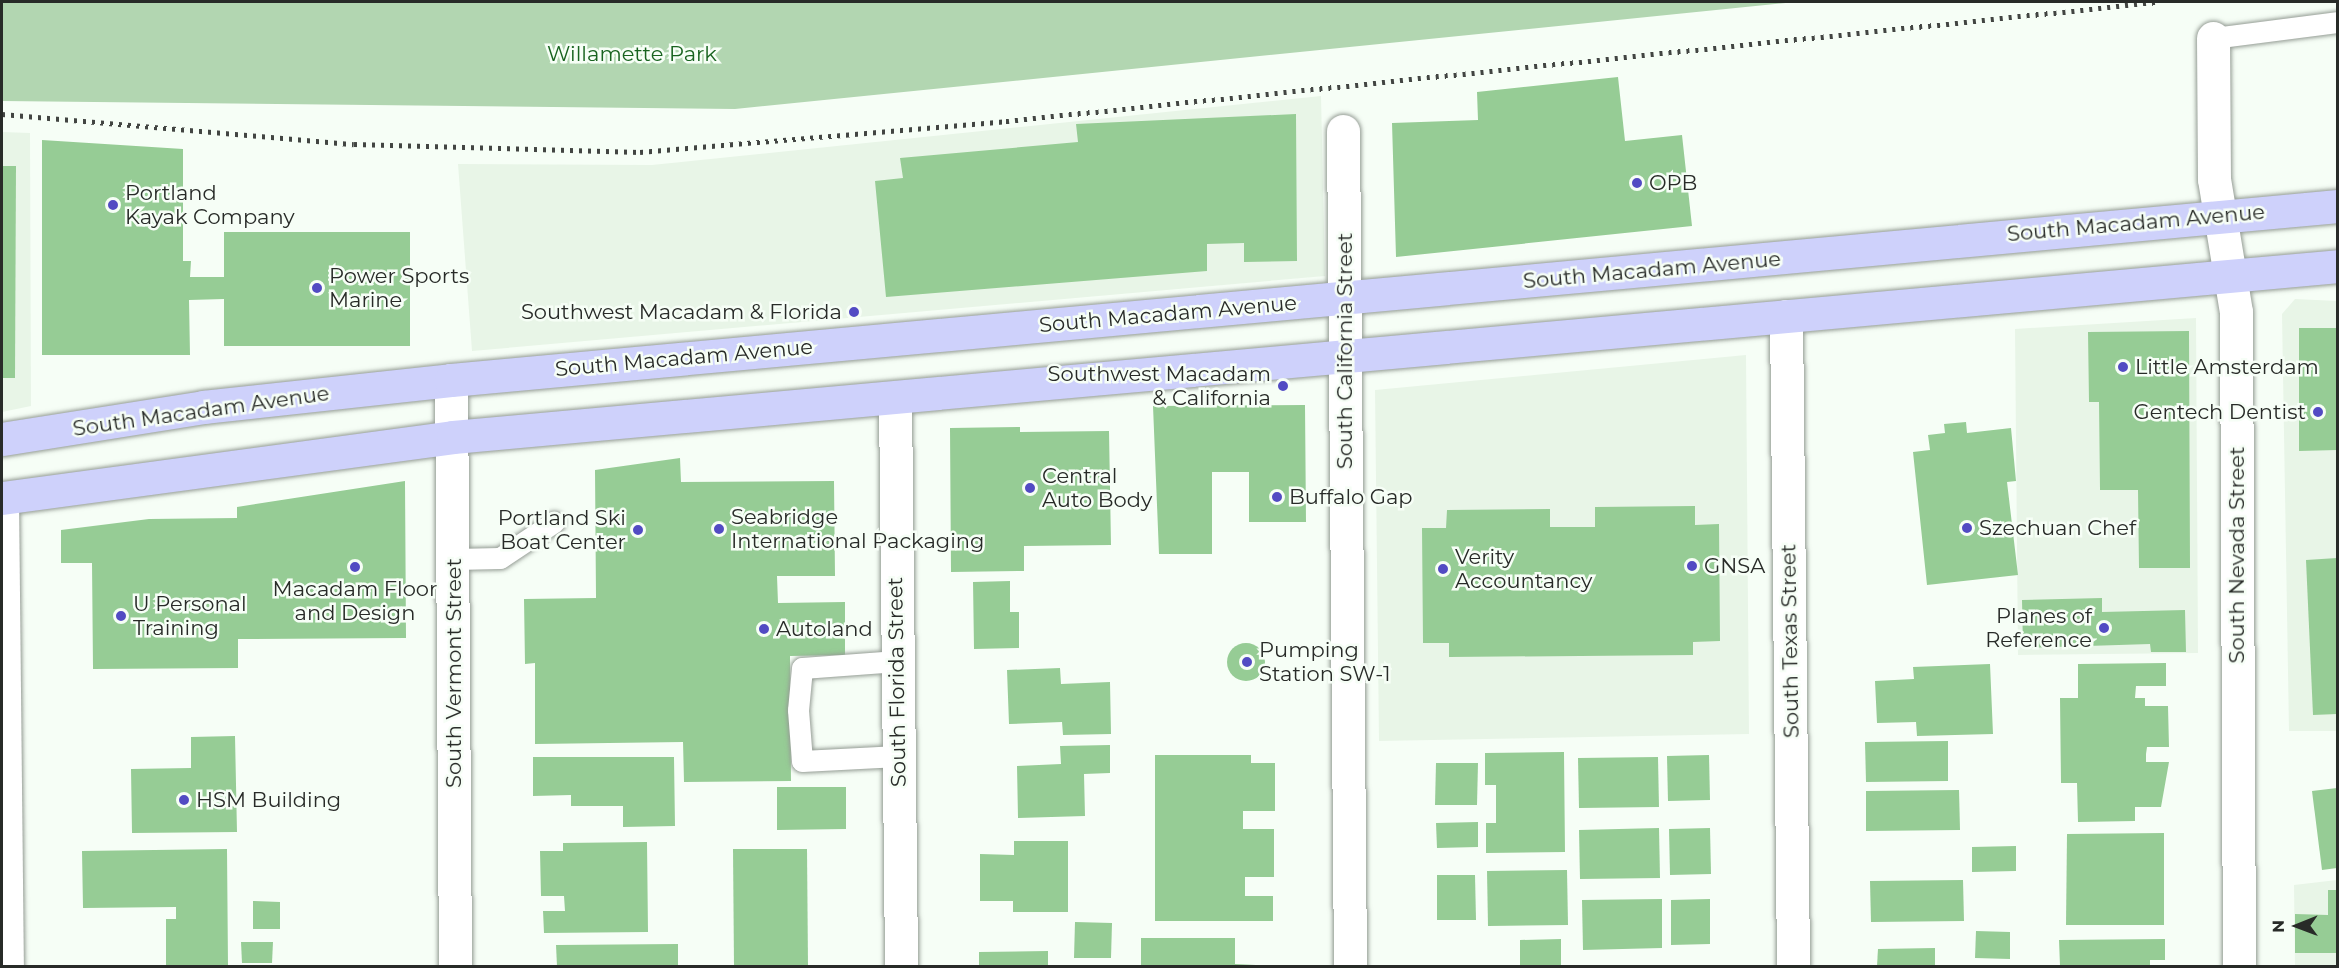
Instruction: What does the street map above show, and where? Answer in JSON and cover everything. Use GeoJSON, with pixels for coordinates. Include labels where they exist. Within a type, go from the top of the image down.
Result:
{"type":"FeatureCollection","features":[{"type":"Feature","properties":{"kind":"main road","name":"South Macadam Avenue"},"geometry":{"type":"LineString","coordinates":[[2,439],[203,407],[451,380],[1344,298],[2219,214],[2337,206]]}},
{"type":"Feature","properties":{"kind":"main road"},"geometry":{"type":"LineString","coordinates":[[2,498],[453,437],[2337,266]]}},
{"type":"Feature","properties":{"kind":"street","name":"South Nevada Street"},"geometry":{"type":"LineString","coordinates":[[2212,38],[2219,214],[2235,312],[2239,966]]}},
{"type":"Feature","properties":{"kind":"street","name":"South California Street"},"geometry":{"type":"LineString","coordinates":[[1343,131],[1350,966]]}},
{"type":"Feature","properties":{"kind":"street","name":"South Texas Street"},"geometry":{"type":"LineString","coordinates":[[1786,316],[1793,966]]}},
{"type":"Feature","properties":{"kind":"street","name":"South Vermont Street"},"geometry":{"type":"LineString","coordinates":[[451,380],[455,966]]}},
{"type":"Feature","properties":{"kind":"street","name":"South Florida Street"},"geometry":{"type":"LineString","coordinates":[[895,398],[901,966]]}},
{"type":"Feature","properties":{"kind":"street"},"geometry":{"type":"LineString","coordinates":[[2,498],[7,966]]}},
{"type":"Feature","properties":{"kind":"lane"},"geometry":{"type":"LineString","coordinates":[[2212,38],[2337,22]]}},
{"type":"Feature","properties":{"kind":"lane"},"geometry":{"type":"LineString","coordinates":[[454,559],[500,558],[554,522]]}},
{"type":"Feature","properties":{"kind":"lane"},"geometry":{"type":"LineString","coordinates":[[897,661],[802,668],[798,710],[802,760],[898,756]]}},
{"type":"Feature","properties":{"kind":"shaded area"},"geometry":{"type":"Polygon","coordinates":[[[1321,96],[1325,276],[472,351],[458,164],[652,165],[1321,96]]]}},
{"type":"Feature","properties":{"kind":"shaded area"},"geometry":{"type":"Polygon","coordinates":[[[2,132],[30,133],[31,406],[2,412],[2,132]]]}},
{"type":"Feature","properties":{"kind":"shaded area"},"geometry":{"type":"Polygon","coordinates":[[[2295,299],[2337,301],[2337,731],[2289,731],[2282,314],[2295,299]]]}},
{"type":"Feature","properties":{"kind":"shaded area"},"geometry":{"type":"Polygon","coordinates":[[[2196,318],[2198,653],[2018,655],[2015,329],[2196,318]]]}},
{"type":"Feature","properties":{"kind":"shaded area"},"geometry":{"type":"Polygon","coordinates":[[[1746,355],[1749,734],[1379,741],[1375,390],[1746,355]]]}},
{"type":"Feature","properties":{"kind":"shaded area"},"geometry":{"type":"Polygon","coordinates":[[[2337,880],[2337,966],[2295,966],[2294,885],[2337,880]]]}},
{"type":"Feature","properties":{"kind":"green space","name":"Willamette Park"},"geometry":{"type":"Polygon","coordinates":[[[2,2],[1796,2],[735,109],[2,101],[2,2]]]}},
{"type":"Feature","properties":{"kind":"building"},"geometry":{"type":"Polygon","coordinates":[[[1618,77],[1625,141],[1682,135],[1692,226],[1396,257],[1392,123],[1478,120],[1477,92],[1618,77]]]}},
{"type":"Feature","properties":{"kind":"building"},"geometry":{"type":"Polygon","coordinates":[[[1296,114],[1297,261],[1244,262],[1244,243],[1207,244],[1207,271],[886,297],[875,181],[903,178],[900,158],[1078,142],[1076,124],[1296,114]]]}},
{"type":"Feature","properties":{"kind":"building"},"geometry":{"type":"Polygon","coordinates":[[[42,140],[183,149],[183,261],[191,261],[190,277],[224,277],[224,232],[410,232],[410,346],[224,346],[224,299],[189,300],[190,355],[42,355],[42,140]]]}},
{"type":"Feature","properties":{"kind":"building"},"geometry":{"type":"Polygon","coordinates":[[[2,166],[16,166],[15,378],[2,378],[2,166]]]}},
{"type":"Feature","properties":{"kind":"building","name":"Gentech Dentist"},"geometry":{"type":"Polygon","coordinates":[[[2299,328],[2337,328],[2337,450],[2299,451],[2299,328]]]}},
{"type":"Feature","properties":{"kind":"building"},"geometry":{"type":"Polygon","coordinates":[[[2189,331],[2190,568],[2139,568],[2138,490],[2100,490],[2099,402],[2089,402],[2088,332],[2189,331]]]}},
{"type":"Feature","properties":{"kind":"building","name":"Buffalo Gap"},"geometry":{"type":"Polygon","coordinates":[[[1305,405],[1306,522],[1249,522],[1249,472],[1212,472],[1212,554],[1159,554],[1153,406],[1305,405]]]}},
{"type":"Feature","properties":{"kind":"building","name":"Szechuan Chef"},"geometry":{"type":"Polygon","coordinates":[[[1966,422],[1967,433],[2011,428],[2016,481],[2007,482],[2018,575],[1927,585],[1913,452],[1930,450],[1928,435],[1945,433],[1944,424],[1966,422]]]}},
{"type":"Feature","properties":{"kind":"building","name":"Central Auto Body"},"geometry":{"type":"Polygon","coordinates":[[[1020,427],[1020,432],[1109,431],[1111,545],[1024,546],[1024,571],[951,572],[950,428],[1020,427]]]}},
{"type":"Feature","properties":{"kind":"building"},"geometry":{"type":"Polygon","coordinates":[[[680,458],[681,482],[834,481],[835,576],[777,576],[778,603],[845,602],[845,655],[790,656],[791,781],[684,782],[683,742],[535,744],[535,663],[525,664],[524,599],[596,598],[595,470],[680,458]]]}},
{"type":"Feature","properties":{"kind":"building"},"geometry":{"type":"Polygon","coordinates":[[[405,481],[406,638],[238,639],[238,668],[93,669],[92,563],[61,563],[61,530],[149,519],[237,518],[237,507],[405,481]]]}},
{"type":"Feature","properties":{"kind":"building"},"geometry":{"type":"Polygon","coordinates":[[[1695,506],[1695,525],[1719,524],[1720,641],[1693,642],[1693,655],[1449,657],[1449,643],[1423,643],[1422,528],[1446,528],[1447,510],[1550,509],[1550,527],[1595,527],[1595,507],[1695,506]]]}},
{"type":"Feature","properties":{"kind":"building"},"geometry":{"type":"Polygon","coordinates":[[[2337,558],[2337,714],[2313,715],[2306,560],[2337,558]]]}},
{"type":"Feature","properties":{"kind":"building"},"geometry":{"type":"Polygon","coordinates":[[[1010,581],[1010,612],[1019,612],[1019,648],[974,649],[973,582],[1010,581]]]}},
{"type":"Feature","properties":{"kind":"building","name":"Planes of Reference"},"geometry":{"type":"Polygon","coordinates":[[[2102,598],[2102,612],[2185,610],[2186,652],[2151,652],[2150,644],[2023,648],[2022,600],[2102,598]]]}},
{"type":"Feature","properties":{"kind":"building","name":"Pumping Station SW-1"},"geometry":{"type":"Polygon","coordinates":[[[1246,643],[1259,649],[1265,662],[1259,675],[1246,681],[1233,675],[1227,662],[1233,649],[1246,643]]]}},
{"type":"Feature","properties":{"kind":"building"},"geometry":{"type":"Polygon","coordinates":[[[2166,663],[2166,686],[2136,686],[2135,698],[2145,698],[2145,706],[2168,706],[2169,747],[2147,747],[2146,754],[2146,762],[2169,762],[2161,807],[2135,807],[2135,821],[2078,822],[2077,783],[2061,783],[2060,698],[2078,698],[2078,664],[2166,663]]]}},
{"type":"Feature","properties":{"kind":"building"},"geometry":{"type":"Polygon","coordinates":[[[1990,664],[1993,734],[1917,736],[1916,722],[1877,723],[1875,681],[1914,679],[1913,667],[1990,664]]]}},
{"type":"Feature","properties":{"kind":"building"},"geometry":{"type":"Polygon","coordinates":[[[1060,668],[1061,684],[1110,682],[1111,734],[1063,735],[1062,722],[1009,724],[1007,670],[1060,668]]]}},
{"type":"Feature","properties":{"kind":"building","name":"HSM Building"},"geometry":{"type":"Polygon","coordinates":[[[235,736],[237,832],[132,833],[131,769],[191,768],[191,737],[235,736]]]}},
{"type":"Feature","properties":{"kind":"building"},"geometry":{"type":"Polygon","coordinates":[[[1948,741],[1948,781],[1866,782],[1865,742],[1948,741]]]}},
{"type":"Feature","properties":{"kind":"building"},"geometry":{"type":"Polygon","coordinates":[[[1110,745],[1110,773],[1084,774],[1085,816],[1018,818],[1017,766],[1061,764],[1060,746],[1110,745]]]}},
{"type":"Feature","properties":{"kind":"building"},"geometry":{"type":"Polygon","coordinates":[[[1564,752],[1565,852],[1486,853],[1486,823],[1496,823],[1496,785],[1485,785],[1485,753],[1564,752]]]}},
{"type":"Feature","properties":{"kind":"building"},"geometry":{"type":"Polygon","coordinates":[[[1155,755],[1251,755],[1251,763],[1275,763],[1275,811],[1243,811],[1243,829],[1274,829],[1274,877],[1245,877],[1245,896],[1273,896],[1273,921],[1155,921],[1155,755]]]}},
{"type":"Feature","properties":{"kind":"building"},"geometry":{"type":"Polygon","coordinates":[[[1709,755],[1710,800],[1668,801],[1667,756],[1709,755]]]}},
{"type":"Feature","properties":{"kind":"building"},"geometry":{"type":"Polygon","coordinates":[[[533,757],[674,757],[675,826],[623,827],[623,806],[571,806],[571,795],[533,796],[533,757]]]}},
{"type":"Feature","properties":{"kind":"building"},"geometry":{"type":"Polygon","coordinates":[[[1658,757],[1659,807],[1579,808],[1578,758],[1658,757]]]}},
{"type":"Feature","properties":{"kind":"building"},"geometry":{"type":"Polygon","coordinates":[[[1436,763],[1478,763],[1477,805],[1435,805],[1436,763]]]}},
{"type":"Feature","properties":{"kind":"building"},"geometry":{"type":"Polygon","coordinates":[[[777,787],[846,787],[846,829],[777,830],[777,787]]]}},
{"type":"Feature","properties":{"kind":"building"},"geometry":{"type":"Polygon","coordinates":[[[2337,788],[2337,868],[2322,870],[2312,791],[2337,788]]]}},
{"type":"Feature","properties":{"kind":"building"},"geometry":{"type":"Polygon","coordinates":[[[1959,790],[1960,830],[1866,831],[1866,791],[1959,790]]]}},
{"type":"Feature","properties":{"kind":"building"},"geometry":{"type":"Polygon","coordinates":[[[1478,822],[1478,847],[1437,848],[1436,823],[1478,822]]]}},
{"type":"Feature","properties":{"kind":"building"},"geometry":{"type":"Polygon","coordinates":[[[1659,828],[1660,878],[1580,879],[1579,830],[1659,828]]]}},
{"type":"Feature","properties":{"kind":"building"},"geometry":{"type":"Polygon","coordinates":[[[1710,828],[1711,874],[1670,875],[1669,829],[1710,828]]]}},
{"type":"Feature","properties":{"kind":"building"},"geometry":{"type":"Polygon","coordinates":[[[2164,833],[2164,925],[2066,925],[2067,834],[2164,833]]]}},
{"type":"Feature","properties":{"kind":"building"},"geometry":{"type":"Polygon","coordinates":[[[1014,841],[1068,841],[1068,912],[1013,912],[1013,901],[980,901],[980,854],[1014,855],[1014,841]]]}},
{"type":"Feature","properties":{"kind":"building"},"geometry":{"type":"Polygon","coordinates":[[[647,842],[648,932],[544,933],[543,911],[565,911],[564,896],[541,896],[540,851],[563,851],[563,843],[647,842]]]}},
{"type":"Feature","properties":{"kind":"building"},"geometry":{"type":"Polygon","coordinates":[[[2016,846],[2016,871],[1972,872],[1972,847],[2016,846]]]}},
{"type":"Feature","properties":{"kind":"building"},"geometry":{"type":"Polygon","coordinates":[[[227,849],[228,966],[166,966],[166,919],[176,919],[176,907],[83,908],[82,851],[227,849]]]}},
{"type":"Feature","properties":{"kind":"building"},"geometry":{"type":"Polygon","coordinates":[[[733,849],[807,849],[808,966],[734,966],[733,849]]]}},
{"type":"Feature","properties":{"kind":"building"},"geometry":{"type":"Polygon","coordinates":[[[1567,870],[1568,925],[1488,926],[1487,871],[1567,870]]]}},
{"type":"Feature","properties":{"kind":"building"},"geometry":{"type":"Polygon","coordinates":[[[1437,875],[1475,875],[1476,920],[1437,920],[1437,875]]]}},
{"type":"Feature","properties":{"kind":"building"},"geometry":{"type":"Polygon","coordinates":[[[1963,880],[1964,921],[1871,922],[1870,881],[1963,880]]]}},
{"type":"Feature","properties":{"kind":"building"},"geometry":{"type":"Polygon","coordinates":[[[2328,890],[2337,890],[2337,953],[2295,953],[2295,914],[2328,915],[2328,890]]]}},
{"type":"Feature","properties":{"kind":"building"},"geometry":{"type":"Polygon","coordinates":[[[1662,899],[1662,948],[1583,950],[1582,900],[1662,899]]]}},
{"type":"Feature","properties":{"kind":"building"},"geometry":{"type":"Polygon","coordinates":[[[1710,899],[1710,944],[1671,945],[1671,900],[1710,899]]]}},
{"type":"Feature","properties":{"kind":"building"},"geometry":{"type":"Polygon","coordinates":[[[253,901],[280,902],[280,929],[253,929],[253,901]]]}},
{"type":"Feature","properties":{"kind":"building"},"geometry":{"type":"Polygon","coordinates":[[[1075,922],[1112,923],[1111,958],[1074,958],[1075,922]]]}},
{"type":"Feature","properties":{"kind":"building"},"geometry":{"type":"Polygon","coordinates":[[[1976,931],[2010,932],[2010,959],[1975,958],[1976,931]]]}},
{"type":"Feature","properties":{"kind":"building"},"geometry":{"type":"Polygon","coordinates":[[[1141,938],[1235,938],[1235,964],[1278,966],[1141,966],[1141,938]]]}},
{"type":"Feature","properties":{"kind":"building"},"geometry":{"type":"Polygon","coordinates":[[[1561,939],[1561,966],[1520,966],[1520,940],[1561,939]]]}},
{"type":"Feature","properties":{"kind":"building"},"geometry":{"type":"Polygon","coordinates":[[[2165,939],[2165,960],[2150,960],[2150,966],[2060,966],[2059,940],[2165,939]]]}},
{"type":"Feature","properties":{"kind":"building"},"geometry":{"type":"Polygon","coordinates":[[[241,942],[273,942],[272,963],[242,963],[241,942]]]}},
{"type":"Feature","properties":{"kind":"building"},"geometry":{"type":"Polygon","coordinates":[[[678,944],[678,966],[557,966],[556,945],[678,944]]]}},
{"type":"Feature","properties":{"kind":"building"},"geometry":{"type":"Polygon","coordinates":[[[1935,948],[1935,966],[1877,966],[1878,949],[1935,948]]]}},
{"type":"Feature","properties":{"kind":"building"},"geometry":{"type":"Polygon","coordinates":[[[1048,951],[1048,966],[979,966],[979,952],[1048,951]]]}},
{"type":"Feature","properties":{"kind":"railway"},"geometry":{"type":"LineString","coordinates":[[2,114],[354,144],[640,152],[1006,121],[2158,2]]}},
{"type":"Feature","properties":{"kind":"place","name":"OPB"},"geometry":{"type":"Point","coordinates":[1637,183]}},
{"type":"Feature","properties":{"kind":"place","name":"Portland Kayak Company"},"geometry":{"type":"Point","coordinates":[113,205]}},
{"type":"Feature","properties":{"kind":"place","name":"Power Sports Marine"},"geometry":{"type":"Point","coordinates":[317,288]}},
{"type":"Feature","properties":{"kind":"place","name":"Southwest Macadam & Florida"},"geometry":{"type":"Point","coordinates":[854,312]}},
{"type":"Feature","properties":{"kind":"place","name":"Little Amsterdam"},"geometry":{"type":"Point","coordinates":[2123,367]}},
{"type":"Feature","properties":{"kind":"place","name":"Southwest Macadam & California"},"geometry":{"type":"Point","coordinates":[1283,386]}},
{"type":"Feature","properties":{"kind":"place","name":"Gentech Dentist"},"geometry":{"type":"Point","coordinates":[2318,412]}},
{"type":"Feature","properties":{"kind":"place","name":"Central Auto Body"},"geometry":{"type":"Point","coordinates":[1030,488]}},
{"type":"Feature","properties":{"kind":"place","name":"Buffalo Gap"},"geometry":{"type":"Point","coordinates":[1277,497]}},
{"type":"Feature","properties":{"kind":"place","name":"Szechuan Chef"},"geometry":{"type":"Point","coordinates":[1967,528]}},
{"type":"Feature","properties":{"kind":"place","name":"Seabridge International Packaging"},"geometry":{"type":"Point","coordinates":[719,529]}},
{"type":"Feature","properties":{"kind":"place","name":"Portland Ski Boat Center"},"geometry":{"type":"Point","coordinates":[638,530]}},
{"type":"Feature","properties":{"kind":"place","name":"GNSA"},"geometry":{"type":"Point","coordinates":[1692,566]}},
{"type":"Feature","properties":{"kind":"place","name":"Macadam Floor and Design"},"geometry":{"type":"Point","coordinates":[355,567]}},
{"type":"Feature","properties":{"kind":"place","name":"Verity Accountancy"},"geometry":{"type":"Point","coordinates":[1443,569]}},
{"type":"Feature","properties":{"kind":"place","name":"U Personal Training"},"geometry":{"type":"Point","coordinates":[121,616]}},
{"type":"Feature","properties":{"kind":"place","name":"Planes of Reference"},"geometry":{"type":"Point","coordinates":[2104,628]}},
{"type":"Feature","properties":{"kind":"place","name":"Autoland"},"geometry":{"type":"Point","coordinates":[764,629]}},
{"type":"Feature","properties":{"kind":"place","name":"Pumping Station SW-1"},"geometry":{"type":"Point","coordinates":[1247,662]}},
{"type":"Feature","properties":{"kind":"place","name":"HSM Building"},"geometry":{"type":"Point","coordinates":[184,800]}}]}
